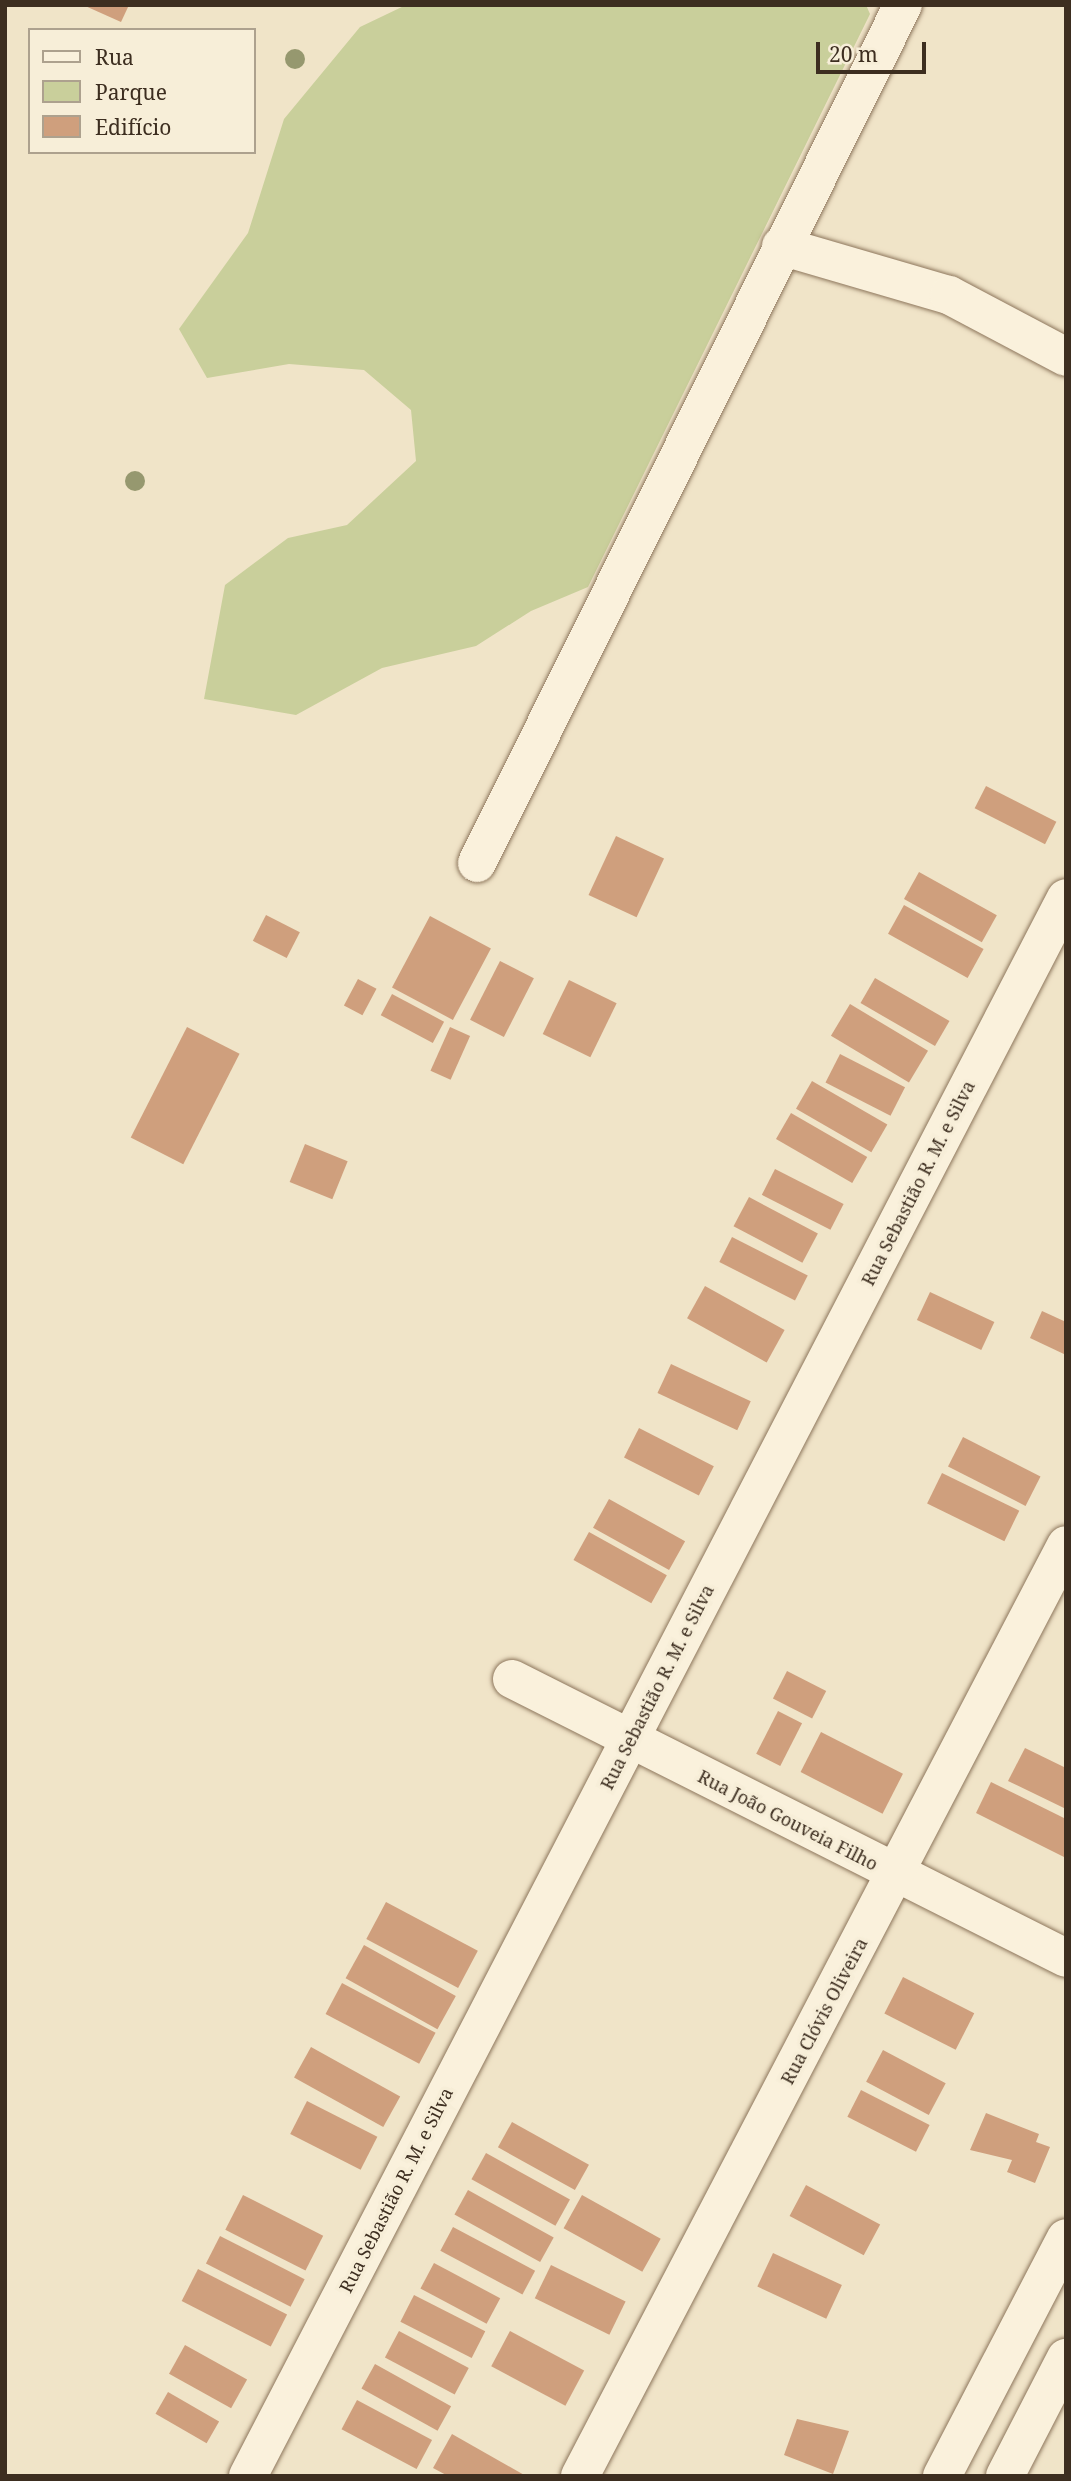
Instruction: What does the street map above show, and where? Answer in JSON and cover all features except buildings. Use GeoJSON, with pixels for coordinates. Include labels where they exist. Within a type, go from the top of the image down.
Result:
{"type":"FeatureCollection","features":[{"type":"Feature","properties":{"kind":"street"},"geometry":{"type":"LineString","coordinates":[[477,863],[902,5]]}},
{"type":"Feature","properties":{"kind":"street"},"geometry":{"type":"LineString","coordinates":[[781,246],[949,295],[1066,358]]}},
{"type":"Feature","properties":{"kind":"street","name":"Rua Sebastião R. M. e Silva"},"geometry":{"type":"LineString","coordinates":[[248,2476],[1066,898]]}},
{"type":"Feature","properties":{"kind":"street","name":"Rua Clóvis Oliveira"},"geometry":{"type":"LineString","coordinates":[[580,2476],[1066,1545]]}},
{"type":"Feature","properties":{"kind":"street","name":"Rua João Gouveia Filho"},"geometry":{"type":"LineString","coordinates":[[512,1679],[895,1875],[1066,1958]]}},
{"type":"Feature","properties":{"kind":"street"},"geometry":{"type":"LineString","coordinates":[[942,2476],[1066,2238]]}},
{"type":"Feature","properties":{"kind":"street"},"geometry":{"type":"LineString","coordinates":[[1005,2476],[1066,2358]]}},
{"type":"Feature","properties":{"kind":"green space"},"geometry":{"type":"Polygon","coordinates":[[[406,5],[866,5],[870,14],[588,587],[531,611],[476,646],[382,668],[296,715],[204,699],[225,585],[288,538],[347,525],[416,461],[411,410],[364,370],[289,364],[207,378],[179,329],[248,233],[284,119],[360,27],[406,5]]]}}]}
